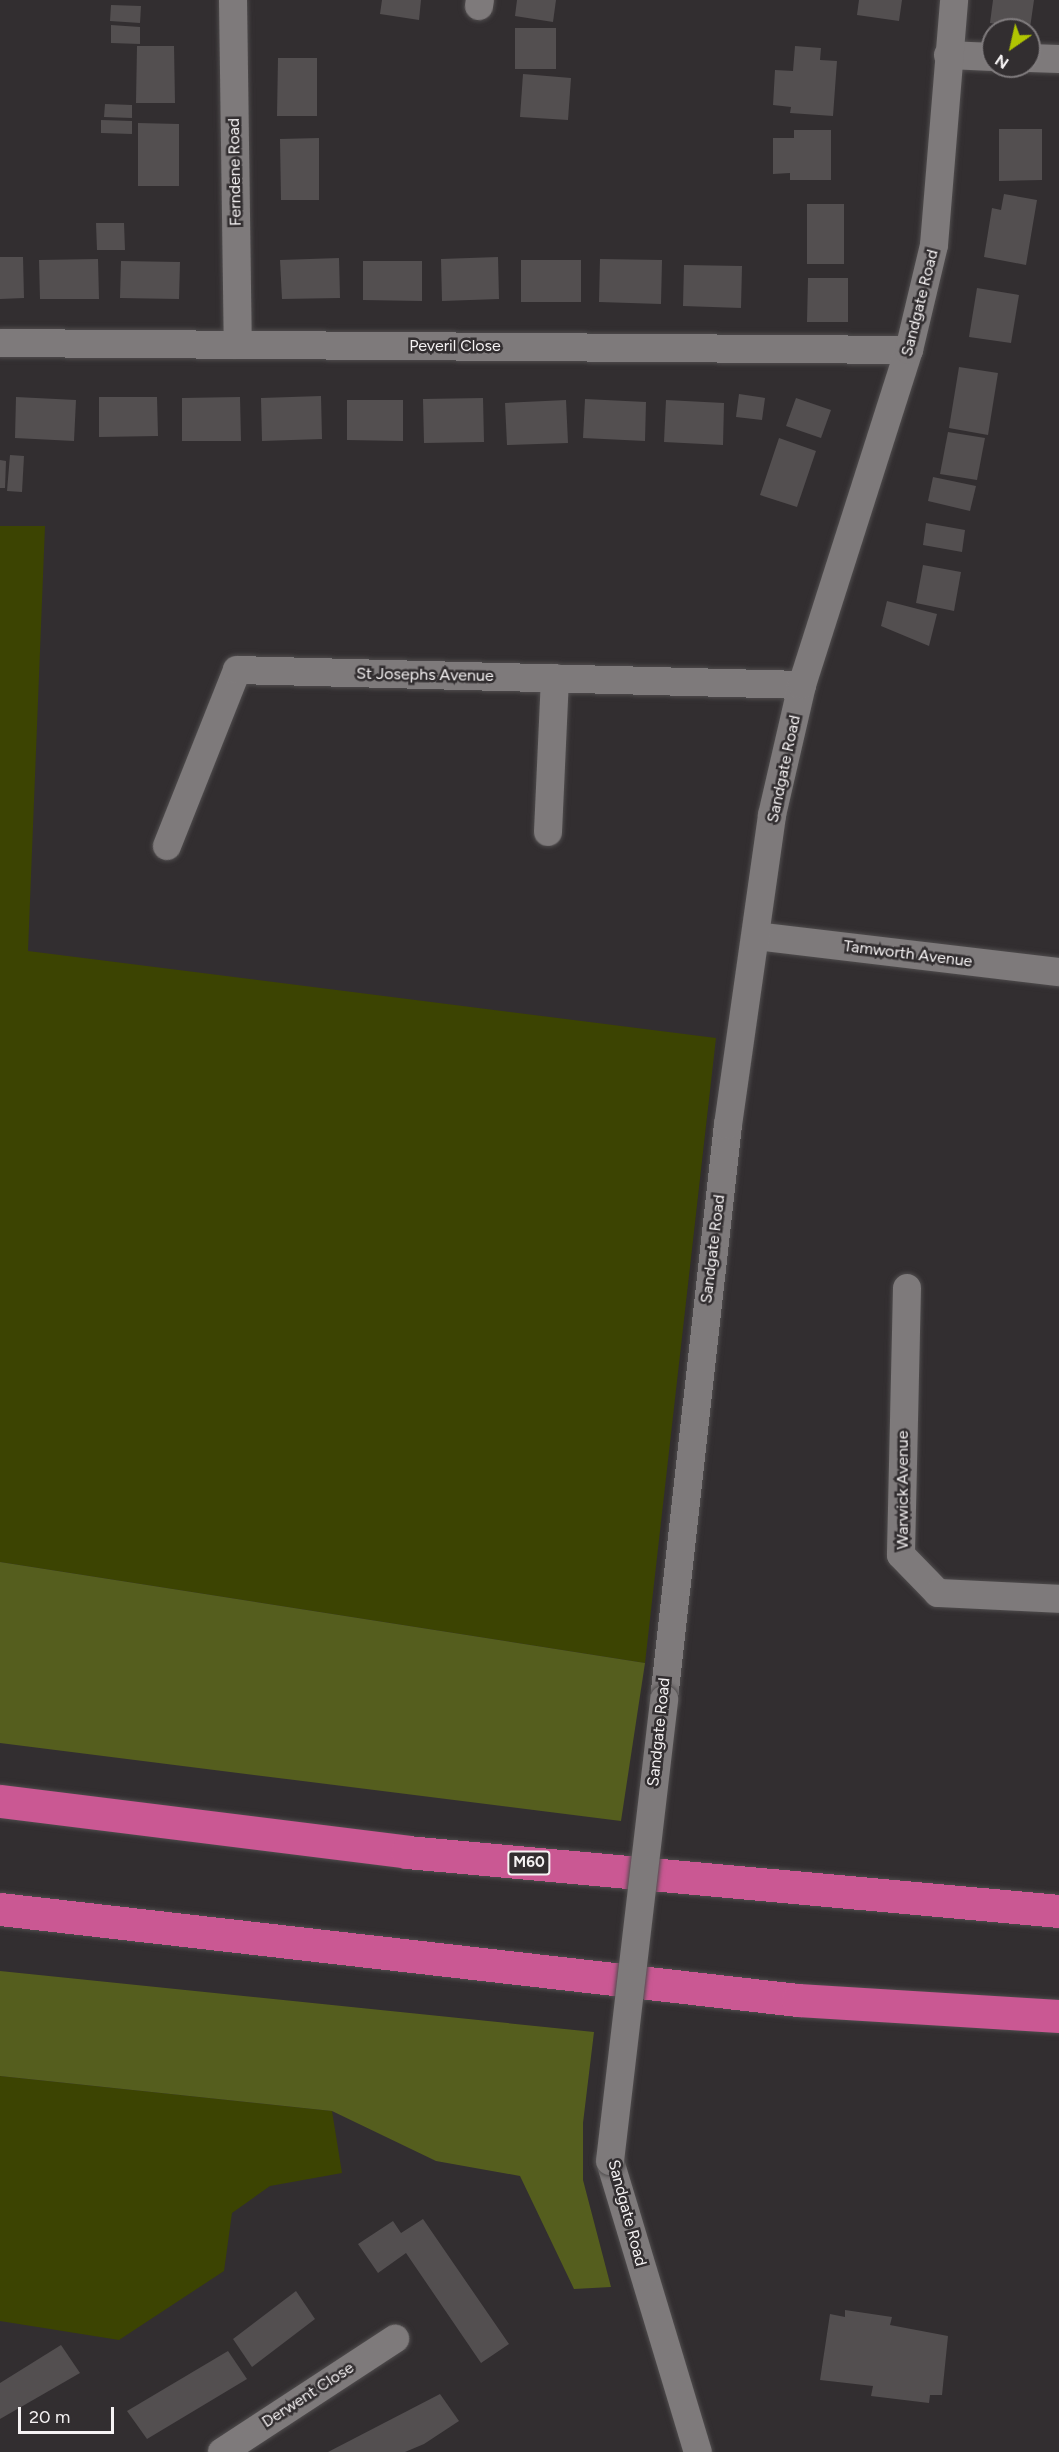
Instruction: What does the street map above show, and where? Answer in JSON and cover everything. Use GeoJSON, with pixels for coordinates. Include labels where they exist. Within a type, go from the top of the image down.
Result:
{"type":"FeatureCollection","features":[{"type":"Feature","properties":{"kind":"highway","name":"M60"},"geometry":{"type":"LineString","coordinates":[[0,1801],[407,1852],[1059,1911]]}},
{"type":"Feature","properties":{"kind":"highway"},"geometry":{"type":"LineString","coordinates":[[0,1909],[798,2000],[1059,2016]]}},
{"type":"Feature","properties":{"kind":"street","name":"Ferndene Road"},"geometry":{"type":"LineString","coordinates":[[233,0],[238,345]]}},
{"type":"Feature","properties":{"kind":"street","name":"Sandgate Road"},"geometry":{"type":"LineString","coordinates":[[698,2452],[610,2161],[728,1125],[772,815],[802,684],[909,350],[934,245],[954,0]]}},
{"type":"Feature","properties":{"kind":"street"},"geometry":{"type":"LineString","coordinates":[[948,55],[981,56]]}},
{"type":"Feature","properties":{"kind":"street"},"geometry":{"type":"LineString","coordinates":[[1041,58],[1059,59]]}},
{"type":"Feature","properties":{"kind":"street","name":"Peveril Close"},"geometry":{"type":"LineString","coordinates":[[0,343],[909,350]]}},
{"type":"Feature","properties":{"kind":"street","name":"St Josephs Avenue"},"geometry":{"type":"LineString","coordinates":[[167,846],[237,670],[802,684]]}},
{"type":"Feature","properties":{"kind":"street"},"geometry":{"type":"LineString","coordinates":[[548,832],[555,678]]}},
{"type":"Feature","properties":{"kind":"street","name":"Tamworth Avenue"},"geometry":{"type":"LineString","coordinates":[[756,936],[1059,972]]}},
{"type":"Feature","properties":{"kind":"street","name":"Warwick Avenue"},"geometry":{"type":"LineString","coordinates":[[907,1288],[901,1555],[938,1593],[1059,1599]]}},
{"type":"Feature","properties":{"kind":"street","name":"Derwent Close"},"geometry":{"type":"LineString","coordinates":[[222,2452],[395,2339]]}},
{"type":"Feature","properties":{"kind":"green space"},"geometry":{"type":"Polygon","coordinates":[[[0,526],[45,526],[28,951],[716,1038],[645,1663],[0,1562],[0,526]]]}},
{"type":"Feature","properties":{"kind":"green space"},"geometry":{"type":"Polygon","coordinates":[[[0,1562],[645,1663],[621,1821],[0,1743],[0,1562]]]}},
{"type":"Feature","properties":{"kind":"green space"},"geometry":{"type":"Polygon","coordinates":[[[0,1971],[594,2032],[583,2123],[583,2180],[611,2287],[574,2289],[520,2176],[436,2161],[332,2111],[0,2076],[0,1971]]]}},
{"type":"Feature","properties":{"kind":"green space"},"geometry":{"type":"Polygon","coordinates":[[[0,2076],[332,2111],[342,2173],[270,2186],[232,2213],[224,2271],[119,2340],[0,2321],[0,2076]]]}},
{"type":"Feature","properties":{"kind":"building"},"geometry":{"type":"Polygon","coordinates":[[[382,0],[421,0],[419,20],[380,14],[382,0]]]}},
{"type":"Feature","properties":{"kind":"building"},"geometry":{"type":"Polygon","coordinates":[[[517,0],[556,0],[553,22],[515,16],[517,0]]]}},
{"type":"Feature","properties":{"kind":"building"},"geometry":{"type":"Polygon","coordinates":[[[859,0],[902,0],[899,21],[857,15],[859,0]]]}},
{"type":"Feature","properties":{"kind":"building"},"geometry":{"type":"Polygon","coordinates":[[[993,0],[1034,0],[1031,18],[991,18],[993,0]]]}},
{"type":"Feature","properties":{"kind":"building"},"geometry":{"type":"Polygon","coordinates":[[[111,5],[141,6],[140,23],[110,21],[111,5]]]}},
{"type":"Feature","properties":{"kind":"building"},"geometry":{"type":"Polygon","coordinates":[[[111,25],[140,27],[140,44],[111,43],[111,25]]]}},
{"type":"Feature","properties":{"kind":"building"},"geometry":{"type":"Polygon","coordinates":[[[515,28],[556,28],[556,69],[515,69],[515,28]]]}},
{"type":"Feature","properties":{"kind":"building"},"geometry":{"type":"Polygon","coordinates":[[[137,46],[174,46],[175,103],[136,103],[137,46]]]}},
{"type":"Feature","properties":{"kind":"building"},"geometry":{"type":"Polygon","coordinates":[[[795,46],[821,48],[820,60],[837,61],[833,116],[790,113],[791,107],[773,105],[775,70],[793,71],[795,46]]]}},
{"type":"Feature","properties":{"kind":"building"},"geometry":{"type":"Polygon","coordinates":[[[278,58],[317,58],[317,116],[277,116],[278,58]]]}},
{"type":"Feature","properties":{"kind":"building"},"geometry":{"type":"Polygon","coordinates":[[[523,74],[571,78],[568,120],[520,117],[523,74]]]}},
{"type":"Feature","properties":{"kind":"building"},"geometry":{"type":"Polygon","coordinates":[[[105,104],[132,105],[132,118],[104,117],[105,104]]]}},
{"type":"Feature","properties":{"kind":"building"},"geometry":{"type":"Polygon","coordinates":[[[101,120],[132,121],[132,134],[101,133],[101,120]]]}},
{"type":"Feature","properties":{"kind":"building"},"geometry":{"type":"Polygon","coordinates":[[[138,123],[179,124],[179,186],[138,186],[138,123]]]}},
{"type":"Feature","properties":{"kind":"building"},"geometry":{"type":"Polygon","coordinates":[[[999,129],[1042,129],[1042,180],[999,181],[999,129]]]}},
{"type":"Feature","properties":{"kind":"building"},"geometry":{"type":"Polygon","coordinates":[[[794,130],[831,130],[831,180],[790,180],[790,173],[773,174],[773,138],[794,138],[794,130]]]}},
{"type":"Feature","properties":{"kind":"building"},"geometry":{"type":"Polygon","coordinates":[[[319,138],[319,200],[281,200],[280,139],[319,138]]]}},
{"type":"Feature","properties":{"kind":"building"},"geometry":{"type":"Polygon","coordinates":[[[1004,194],[1037,200],[1026,265],[984,257],[992,208],[1001,210],[1004,194]]]}},
{"type":"Feature","properties":{"kind":"building"},"geometry":{"type":"Polygon","coordinates":[[[807,204],[844,204],[844,264],[807,264],[807,204]]]}},
{"type":"Feature","properties":{"kind":"building"},"geometry":{"type":"Polygon","coordinates":[[[96,223],[124,223],[125,250],[97,250],[96,223]]]}},
{"type":"Feature","properties":{"kind":"building"},"geometry":{"type":"Polygon","coordinates":[[[0,257],[23,257],[24,298],[0,299],[0,257]]]}},
{"type":"Feature","properties":{"kind":"building"},"geometry":{"type":"Polygon","coordinates":[[[498,257],[499,299],[442,301],[441,259],[498,257]]]}},
{"type":"Feature","properties":{"kind":"building"},"geometry":{"type":"Polygon","coordinates":[[[339,258],[340,298],[282,299],[280,260],[339,258]]]}},
{"type":"Feature","properties":{"kind":"building"},"geometry":{"type":"Polygon","coordinates":[[[98,259],[99,299],[40,299],[39,260],[98,259]]]}},
{"type":"Feature","properties":{"kind":"building"},"geometry":{"type":"Polygon","coordinates":[[[600,259],[662,260],[661,304],[599,302],[600,259]]]}},
{"type":"Feature","properties":{"kind":"building"},"geometry":{"type":"Polygon","coordinates":[[[521,260],[581,260],[581,302],[521,302],[521,260]]]}},
{"type":"Feature","properties":{"kind":"building"},"geometry":{"type":"Polygon","coordinates":[[[121,261],[180,262],[179,299],[120,298],[121,261]]]}},
{"type":"Feature","properties":{"kind":"building"},"geometry":{"type":"Polygon","coordinates":[[[363,261],[422,261],[422,301],[363,300],[363,261]]]}},
{"type":"Feature","properties":{"kind":"building"},"geometry":{"type":"Polygon","coordinates":[[[684,265],[742,266],[741,308],[683,306],[684,265]]]}},
{"type":"Feature","properties":{"kind":"building"},"geometry":{"type":"Polygon","coordinates":[[[808,278],[848,278],[848,322],[807,322],[808,278]]]}},
{"type":"Feature","properties":{"kind":"building"},"geometry":{"type":"Polygon","coordinates":[[[977,288],[1019,295],[1011,343],[969,337],[977,288]]]}},
{"type":"Feature","properties":{"kind":"building"},"geometry":{"type":"Polygon","coordinates":[[[959,367],[998,373],[988,435],[949,428],[959,367]]]}},
{"type":"Feature","properties":{"kind":"building"},"geometry":{"type":"Polygon","coordinates":[[[739,394],[765,398],[762,420],[736,417],[739,394]]]}},
{"type":"Feature","properties":{"kind":"building"},"geometry":{"type":"Polygon","coordinates":[[[321,396],[322,439],[262,441],[261,398],[321,396]]]}},
{"type":"Feature","properties":{"kind":"building"},"geometry":{"type":"Polygon","coordinates":[[[16,397],[76,400],[74,441],[15,438],[16,397]]]}},
{"type":"Feature","properties":{"kind":"building"},"geometry":{"type":"Polygon","coordinates":[[[99,397],[157,397],[158,436],[99,437],[99,397]]]}},
{"type":"Feature","properties":{"kind":"building"},"geometry":{"type":"Polygon","coordinates":[[[240,397],[241,441],[182,441],[182,398],[240,397]]]}},
{"type":"Feature","properties":{"kind":"building"},"geometry":{"type":"Polygon","coordinates":[[[483,398],[484,442],[424,443],[423,399],[483,398]]]}},
{"type":"Feature","properties":{"kind":"building"},"geometry":{"type":"Polygon","coordinates":[[[796,398],[831,410],[821,438],[786,426],[796,398]]]}},
{"type":"Feature","properties":{"kind":"building"},"geometry":{"type":"Polygon","coordinates":[[[585,399],[646,402],[645,441],[583,438],[585,399]]]}},
{"type":"Feature","properties":{"kind":"building"},"geometry":{"type":"Polygon","coordinates":[[[347,400],[403,400],[403,441],[347,440],[347,400]]]}},
{"type":"Feature","properties":{"kind":"building"},"geometry":{"type":"Polygon","coordinates":[[[566,400],[568,443],[507,445],[505,403],[566,400]]]}},
{"type":"Feature","properties":{"kind":"building"},"geometry":{"type":"Polygon","coordinates":[[[666,400],[724,403],[723,445],[664,442],[666,400]]]}},
{"type":"Feature","properties":{"kind":"building"},"geometry":{"type":"Polygon","coordinates":[[[948,432],[985,438],[977,480],[940,474],[948,432]]]}},
{"type":"Feature","properties":{"kind":"building"},"geometry":{"type":"Polygon","coordinates":[[[779,438],[816,451],[797,507],[760,495],[779,438]]]}},
{"type":"Feature","properties":{"kind":"building"},"geometry":{"type":"Polygon","coordinates":[[[10,455],[24,456],[22,492],[7,491],[10,455]]]}},
{"type":"Feature","properties":{"kind":"building"},"geometry":{"type":"Polygon","coordinates":[[[0,460],[6,461],[5,488],[0,488],[0,460]]]}},
{"type":"Feature","properties":{"kind":"building"},"geometry":{"type":"Polygon","coordinates":[[[933,477],[976,486],[970,511],[928,501],[933,477]]]}},
{"type":"Feature","properties":{"kind":"building"},"geometry":{"type":"Polygon","coordinates":[[[926,523],[965,530],[962,552],[923,545],[926,523]]]}},
{"type":"Feature","properties":{"kind":"building"},"geometry":{"type":"Polygon","coordinates":[[[923,565],[961,572],[954,611],[916,603],[923,565]]]}},
{"type":"Feature","properties":{"kind":"building"},"geometry":{"type":"Polygon","coordinates":[[[887,601],[937,614],[929,646],[881,626],[887,601]]]}},
{"type":"Feature","properties":{"kind":"building"},"geometry":{"type":"Polygon","coordinates":[[[423,2219],[509,2344],[481,2363],[406,2253],[378,2273],[358,2244],[393,2221],[401,2233],[423,2219]]]}},
{"type":"Feature","properties":{"kind":"building"},"geometry":{"type":"Polygon","coordinates":[[[296,2291],[315,2319],[252,2367],[233,2339],[296,2291]]]}},
{"type":"Feature","properties":{"kind":"building"},"geometry":{"type":"Polygon","coordinates":[[[845,2310],[892,2317],[890,2325],[948,2336],[942,2395],[930,2395],[929,2403],[871,2396],[873,2386],[820,2380],[830,2314],[845,2317],[845,2310]]]}},
{"type":"Feature","properties":{"kind":"building"},"geometry":{"type":"Polygon","coordinates":[[[61,2345],[80,2373],[0,2419],[0,2383],[61,2345]]]}},
{"type":"Feature","properties":{"kind":"building"},"geometry":{"type":"Polygon","coordinates":[[[228,2351],[247,2379],[147,2439],[127,2411],[228,2351]]]}},
{"type":"Feature","properties":{"kind":"building"},"geometry":{"type":"Polygon","coordinates":[[[440,2394],[459,2421],[424,2444],[405,2452],[328,2452],[440,2394]]]}}]}
